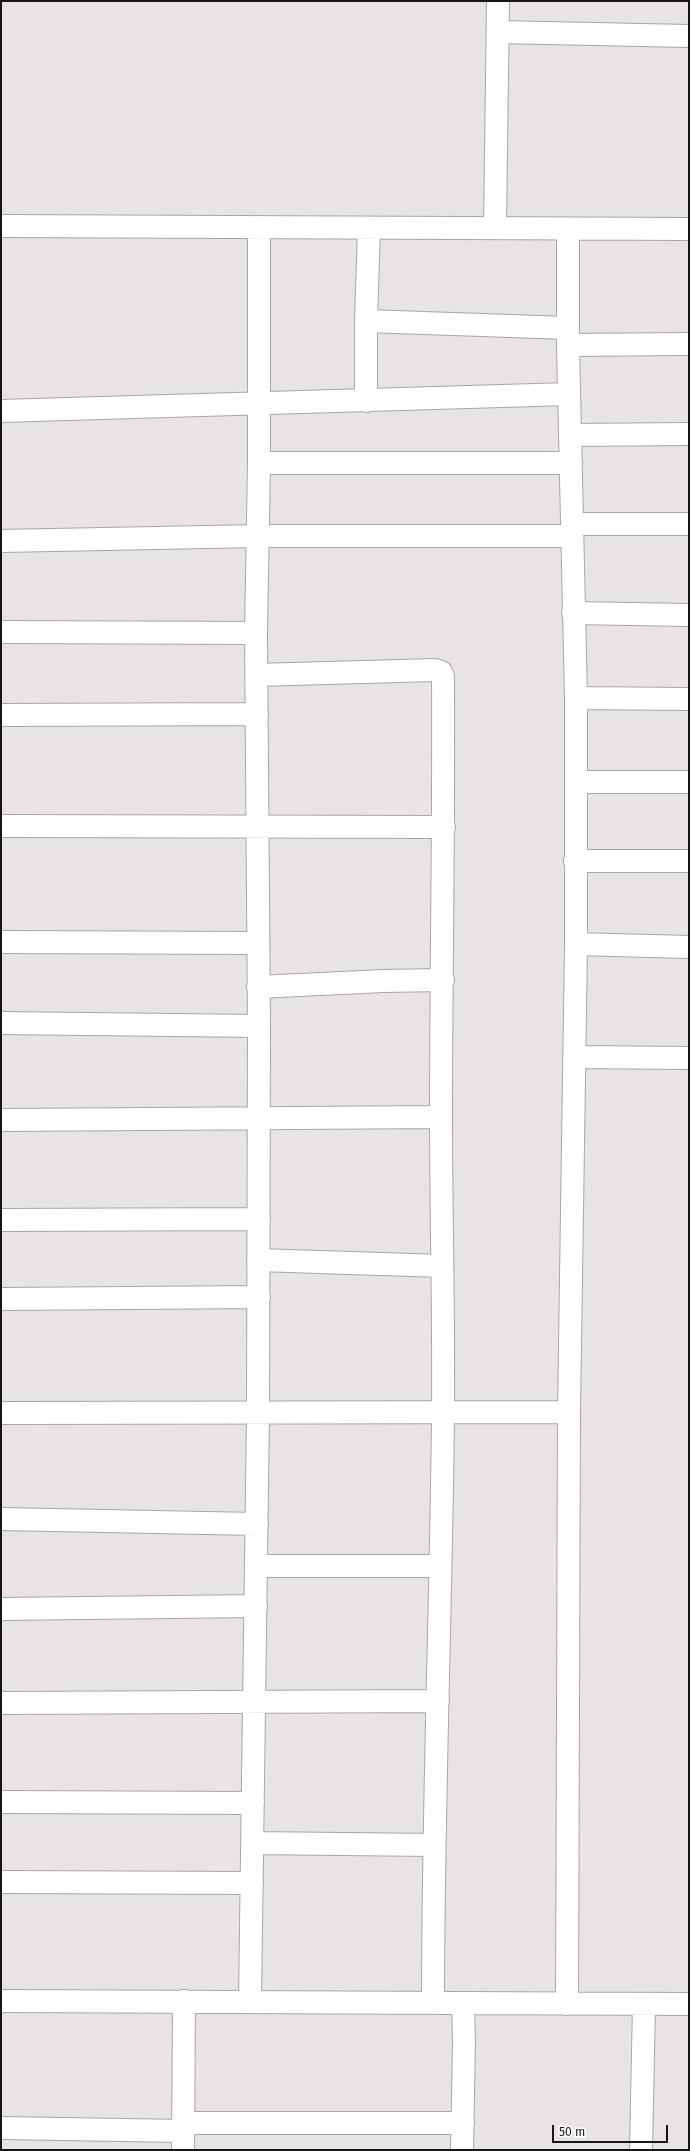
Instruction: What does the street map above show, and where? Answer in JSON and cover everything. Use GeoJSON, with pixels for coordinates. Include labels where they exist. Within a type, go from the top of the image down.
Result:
{"type":"FeatureCollection","features":[{"type":"Feature","properties":{"kind":"street"},"geometry":{"type":"LineString","coordinates":[[495,228],[498,1]]}},
{"type":"Feature","properties":{"kind":"street"},"geometry":{"type":"LineString","coordinates":[[498,32],[689,36]]}},
{"type":"Feature","properties":{"kind":"street"},"geometry":{"type":"LineString","coordinates":[[1,226],[689,229]]}},
{"type":"Feature","properties":{"kind":"street"},"geometry":{"type":"LineString","coordinates":[[250,2002],[259,1298],[259,1026],[256,633],[259,463],[259,227]]}},
{"type":"Feature","properties":{"kind":"street"},"geometry":{"type":"LineString","coordinates":[[366,401],[366,321],[369,228]]}},
{"type":"Feature","properties":{"kind":"street"},"geometry":{"type":"LineString","coordinates":[[567,2004],[569,1412],[576,944],[576,698],[568,337],[568,229]]}},
{"type":"Feature","properties":{"kind":"street"},"geometry":{"type":"LineString","coordinates":[[366,321],[568,337],[689,344]]}},
{"type":"Feature","properties":{"kind":"street"},"geometry":{"type":"LineString","coordinates":[[1,411],[569,394]]}},
{"type":"Feature","properties":{"kind":"street"},"geometry":{"type":"LineString","coordinates":[[570,435],[689,434]]}},
{"type":"Feature","properties":{"kind":"street"},"geometry":{"type":"LineString","coordinates":[[259,463],[571,463]]}},
{"type":"Feature","properties":{"kind":"street"},"geometry":{"type":"LineString","coordinates":[[1,541],[572,530],[689,524]]}},
{"type":"Feature","properties":{"kind":"street"},"geometry":{"type":"LineString","coordinates":[[573,613],[689,615]]}},
{"type":"Feature","properties":{"kind":"street"},"geometry":{"type":"LineString","coordinates":[[1,632],[256,633]]}},
{"type":"Feature","properties":{"kind":"street"},"geometry":{"type":"LineString","coordinates":[[256,674],[435,670],[441,672],[443,676],[444,827],[441,1117],[443,1412],[438,1701],[433,1845],[433,2003]]}},
{"type":"Feature","properties":{"kind":"street"},"geometry":{"type":"LineString","coordinates":[[576,698],[689,699]]}},
{"type":"Feature","properties":{"kind":"street"},"geometry":{"type":"LineString","coordinates":[[1,716],[257,714]]}},
{"type":"Feature","properties":{"kind":"street"},"geometry":{"type":"LineString","coordinates":[[576,782],[689,782]]}},
{"type":"Feature","properties":{"kind":"street"},"geometry":{"type":"LineString","coordinates":[[1,826],[444,827]]}},
{"type":"Feature","properties":{"kind":"street"},"geometry":{"type":"LineString","coordinates":[[575,861],[689,861]]}},
{"type":"Feature","properties":{"kind":"street"},"geometry":{"type":"LineString","coordinates":[[1,942],[258,943]]}},
{"type":"Feature","properties":{"kind":"street"},"geometry":{"type":"LineString","coordinates":[[576,944],[689,947]]}},
{"type":"Feature","properties":{"kind":"street"},"geometry":{"type":"LineString","coordinates":[[258,987],[383,981],[443,980]]}},
{"type":"Feature","properties":{"kind":"street"},"geometry":{"type":"LineString","coordinates":[[1,1023],[259,1026]]}},
{"type":"Feature","properties":{"kind":"street"},"geometry":{"type":"LineString","coordinates":[[574,1057],[689,1058]]}},
{"type":"Feature","properties":{"kind":"street"},"geometry":{"type":"LineString","coordinates":[[1,1120],[259,1117],[441,1117]]}},
{"type":"Feature","properties":{"kind":"street"},"geometry":{"type":"LineString","coordinates":[[1,1220],[259,1219]]}},
{"type":"Feature","properties":{"kind":"street"},"geometry":{"type":"LineString","coordinates":[[258,1260],[442,1266]]}},
{"type":"Feature","properties":{"kind":"street"},"geometry":{"type":"LineString","coordinates":[[1,1299],[259,1298]]}},
{"type":"Feature","properties":{"kind":"street"},"geometry":{"type":"LineString","coordinates":[[1,1413],[569,1412]]}},
{"type":"Feature","properties":{"kind":"street"},"geometry":{"type":"LineString","coordinates":[[1,1518],[257,1524]]}},
{"type":"Feature","properties":{"kind":"street"},"geometry":{"type":"LineString","coordinates":[[256,1566],[440,1566]]}},
{"type":"Feature","properties":{"kind":"street"},"geometry":{"type":"LineString","coordinates":[[1,1609],[256,1606]]}},
{"type":"Feature","properties":{"kind":"street"},"geometry":{"type":"LineString","coordinates":[[1,1703],[438,1701]]}},
{"type":"Feature","properties":{"kind":"street"},"geometry":{"type":"LineString","coordinates":[[1,1802],[253,1804]]}},
{"type":"Feature","properties":{"kind":"street"},"geometry":{"type":"LineString","coordinates":[[252,1843],[433,1845]]}},
{"type":"Feature","properties":{"kind":"street"},"geometry":{"type":"LineString","coordinates":[[1,1882],[252,1883]]}},
{"type":"Feature","properties":{"kind":"street"},"geometry":{"type":"LineString","coordinates":[[1,2000],[689,2004]]}},
{"type":"Feature","properties":{"kind":"street"},"geometry":{"type":"LineString","coordinates":[[184,2002],[184,2135]]}},
{"type":"Feature","properties":{"kind":"street"},"geometry":{"type":"LineString","coordinates":[[462,2150],[463,2003]]}},
{"type":"Feature","properties":{"kind":"street"},"geometry":{"type":"LineString","coordinates":[[641,2150],[644,2004]]}},
{"type":"Feature","properties":{"kind":"street"},"geometry":{"type":"LineString","coordinates":[[1,2128],[184,2135],[463,2123]]}}]}
